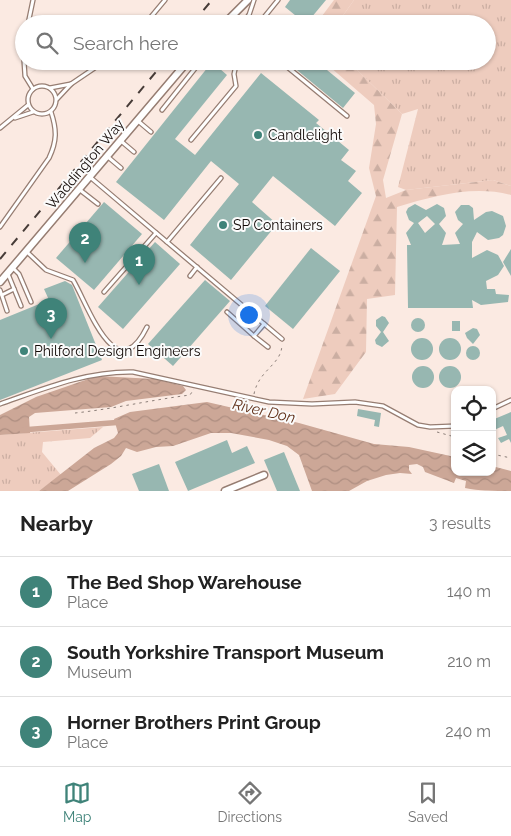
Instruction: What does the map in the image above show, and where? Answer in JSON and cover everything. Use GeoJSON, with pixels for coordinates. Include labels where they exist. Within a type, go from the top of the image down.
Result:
{"type":"FeatureCollection","features":[{"type":"Feature","properties":{"kind":"street"},"geometry":{"type":"LineString","coordinates":[[233,15],[248,0]]}},
{"type":"Feature","properties":{"kind":"street","name":"Waddington Way"},"geometry":{"type":"LineString","coordinates":[[0,282],[180,70]]}},
{"type":"Feature","properties":{"kind":"street"},"geometry":{"type":"LineString","coordinates":[[225,491],[264,475]]}},
{"type":"Feature","properties":{"kind":"lane"},"geometry":{"type":"LineString","coordinates":[[30,15],[33,0]]}},
{"type":"Feature","properties":{"kind":"lane"},"geometry":{"type":"LineString","coordinates":[[152,15],[164,0]]}},
{"type":"Feature","properties":{"kind":"lane"},"geometry":{"type":"LineString","coordinates":[[248,15],[254,0]]}},
{"type":"Feature","properties":{"kind":"lane"},"geometry":{"type":"LineString","coordinates":[[268,15],[278,0]]}},
{"type":"Feature","properties":{"kind":"lane"},"geometry":{"type":"LineString","coordinates":[[25,70],[25,76],[33,89]]}},
{"type":"Feature","properties":{"kind":"lane"},"geometry":{"type":"LineString","coordinates":[[0,227],[49,158],[54,146],[56,128],[51,112],[56,99],[71,84],[92,70]]}},
{"type":"Feature","properties":{"kind":"lane"},"geometry":{"type":"LineString","coordinates":[[162,110],[194,70]]}},
{"type":"Feature","properties":{"kind":"lane"},"geometry":{"type":"LineString","coordinates":[[191,140],[236,86],[235,70]]}},
{"type":"Feature","properties":{"kind":"lane"},"geometry":{"type":"LineString","coordinates":[[291,70],[347,116]]}},
{"type":"Feature","properties":{"kind":"lane"},"geometry":{"type":"LineString","coordinates":[[51,112],[41,115],[33,112],[28,104],[28,98],[33,89],[43,86],[49,88],[71,84]]}},
{"type":"Feature","properties":{"kind":"lane"},"geometry":{"type":"LineString","coordinates":[[49,88],[56,99]]}},
{"type":"Feature","properties":{"kind":"lane"},"geometry":{"type":"LineString","coordinates":[[15,118],[16,114],[28,104]]}},
{"type":"Feature","properties":{"kind":"lane"},"geometry":{"type":"LineString","coordinates":[[0,128],[15,118],[33,112]]}},
{"type":"Feature","properties":{"kind":"lane"},"geometry":{"type":"LineString","coordinates":[[138,121],[151,132]]}},
{"type":"Feature","properties":{"kind":"lane"},"geometry":{"type":"LineString","coordinates":[[121,141],[134,152]]}},
{"type":"Feature","properties":{"kind":"lane"},"geometry":{"type":"LineString","coordinates":[[107,157],[121,168]]}},
{"type":"Feature","properties":{"kind":"lane"},"geometry":{"type":"LineString","coordinates":[[90,177],[282,339]]}},
{"type":"Feature","properties":{"kind":"lane"},"geometry":{"type":"LineString","coordinates":[[167,242],[220,178]]}},
{"type":"Feature","properties":{"kind":"lane"},"geometry":{"type":"LineString","coordinates":[[80,189],[98,204]]}},
{"type":"Feature","properties":{"kind":"lane"},"geometry":{"type":"LineString","coordinates":[[104,292],[156,233]]}},
{"type":"Feature","properties":{"kind":"lane"},"geometry":{"type":"LineString","coordinates":[[26,252],[46,270],[73,280],[111,346],[124,350],[132,349],[137,345],[147,327]]}},
{"type":"Feature","properties":{"kind":"lane"},"geometry":{"type":"LineString","coordinates":[[13,267],[19,274],[31,302]]}},
{"type":"Feature","properties":{"kind":"lane"},"geometry":{"type":"LineString","coordinates":[[190,276],[197,267]]}},
{"type":"Feature","properties":{"kind":"lane"},"geometry":{"type":"LineString","coordinates":[[8,273],[21,306]]}},
{"type":"Feature","properties":{"kind":"lane"},"geometry":{"type":"LineString","coordinates":[[2,295],[14,289]]}},
{"type":"Feature","properties":{"kind":"lane"},"geometry":{"type":"LineString","coordinates":[[0,290],[7,311]]}},
{"type":"Feature","properties":{"kind":"lane"},"geometry":{"type":"LineString","coordinates":[[227,312],[268,347]]}},
{"type":"Feature","properties":{"kind":"lane"},"geometry":{"type":"LineString","coordinates":[[254,336],[264,324]]}},
{"type":"Feature","properties":{"kind":"lane"},"geometry":{"type":"LineString","coordinates":[[0,404],[75,378],[115,372],[151,374],[269,402],[312,404],[356,402],[383,406],[418,425],[430,427],[451,426]]}},
{"type":"Feature","properties":{"kind":"lane"},"geometry":{"type":"LineString","coordinates":[[496,407],[511,400]]}},
{"type":"Feature","properties":{"kind":"path"},"geometry":{"type":"LineString","coordinates":[[253,398],[256,384],[265,370],[279,359],[282,353],[282,339]]}},
{"type":"Feature","properties":{"kind":"path"},"geometry":{"type":"LineString","coordinates":[[75,413],[112,409],[154,399],[190,395],[198,385]]}},
{"type":"Feature","properties":{"kind":"path"},"geometry":{"type":"LineString","coordinates":[[430,427],[440,433],[451,436]]}},
{"type":"Feature","properties":{"kind":"path"},"geometry":{"type":"LineString","coordinates":[[496,455],[511,458]]}},
{"type":"Feature","properties":{"kind":"green space"},"geometry":{"type":"Polygon","coordinates":[[[334,0],[354,0],[343,15],[323,15],[334,0]]]}},
{"type":"Feature","properties":{"kind":"green space"},"geometry":{"type":"Polygon","coordinates":[[[354,0],[511,0],[511,186],[493,180],[406,190],[398,187],[418,109],[402,114],[357,70],[496,70],[496,15],[343,15],[354,0]]]}},
{"type":"Feature","properties":{"kind":"green space"},"geometry":{"type":"Polygon","coordinates":[[[333,70],[357,70],[402,114],[383,180],[386,198],[406,190],[493,180],[511,186],[511,195],[482,191],[454,193],[397,207],[395,295],[367,299],[366,352],[335,394],[303,399],[376,196],[369,168],[376,124],[374,105],[333,70]]]}},
{"type":"Feature","properties":{"kind":"green space"},"geometry":{"type":"Polygon","coordinates":[[[103,427],[90,438],[43,442],[42,452],[61,475],[39,491],[0,491],[0,435],[103,427]]]}},
{"type":"Feature","properties":{"kind":"water"},"geometry":{"type":"Polygon","coordinates":[[[97,376],[155,379],[183,386],[186,390],[182,394],[126,401],[111,407],[35,413],[29,417],[30,433],[0,435],[0,415],[36,397],[97,376]]]}},
{"type":"Feature","properties":{"kind":"water"},"geometry":{"type":"Polygon","coordinates":[[[207,402],[299,423],[374,444],[409,447],[451,456],[451,476],[496,476],[496,467],[511,471],[511,491],[465,488],[466,481],[456,478],[454,483],[425,472],[423,467],[417,464],[409,465],[409,470],[412,474],[386,475],[367,481],[349,491],[312,491],[299,455],[287,446],[269,440],[231,433],[211,433],[173,446],[156,447],[137,452],[126,448],[121,456],[111,464],[68,491],[39,491],[94,448],[114,438],[118,433],[114,419],[130,412],[207,402]]]}},
{"type":"Feature","properties":{"kind":"building"},"geometry":{"type":"Polygon","coordinates":[[[290,0],[326,0],[314,15],[295,15],[285,7],[290,0]]]}},
{"type":"Feature","properties":{"kind":"building"},"geometry":{"type":"Polygon","coordinates":[[[206,70],[221,70],[227,75],[175,139],[195,155],[261,73],[319,120],[316,123],[349,150],[341,160],[356,171],[348,181],[362,193],[335,226],[273,176],[252,202],[277,224],[231,280],[190,245],[239,184],[211,161],[164,220],[116,182],[206,70]]]}},
{"type":"Feature","properties":{"kind":"building"},"geometry":{"type":"Polygon","coordinates":[[[297,70],[327,70],[355,93],[343,108],[297,70]]]}},
{"type":"Feature","properties":{"kind":"building"},"geometry":{"type":"Polygon","coordinates":[[[104,202],[142,234],[94,290],[56,258],[104,202]]]}},
{"type":"Feature","properties":{"kind":"building"},"geometry":{"type":"Polygon","coordinates":[[[415,204],[426,210],[437,204],[444,208],[446,216],[439,224],[446,233],[442,245],[460,244],[455,233],[463,224],[458,220],[455,212],[461,205],[469,205],[473,208],[474,220],[486,212],[492,211],[503,216],[506,226],[503,235],[499,238],[488,240],[477,232],[472,242],[472,258],[487,250],[498,255],[504,266],[498,275],[486,281],[487,289],[495,289],[496,294],[509,295],[508,302],[481,305],[472,300],[473,308],[408,308],[407,245],[411,245],[406,233],[414,223],[409,220],[406,212],[408,208],[415,204]],[[427,216],[418,223],[425,233],[435,224],[427,216]]]}},
{"type":"Feature","properties":{"kind":"building"},"geometry":{"type":"Polygon","coordinates":[[[155,242],[180,264],[123,329],[98,307],[155,242]]]}},
{"type":"Feature","properties":{"kind":"building"},"geometry":{"type":"Polygon","coordinates":[[[311,248],[340,271],[293,329],[265,306],[311,248]]]}},
{"type":"Feature","properties":{"kind":"building"},"geometry":{"type":"Polygon","coordinates":[[[511,249],[511,276],[503,262],[511,249]]]}},
{"type":"Feature","properties":{"kind":"building"},"geometry":{"type":"Polygon","coordinates":[[[205,280],[230,301],[173,366],[148,344],[205,280]]]}},
{"type":"Feature","properties":{"kind":"building"},"geometry":{"type":"Polygon","coordinates":[[[65,281],[72,285],[102,360],[0,400],[0,320],[49,300],[44,289],[65,281]]]}},
{"type":"Feature","properties":{"kind":"building"},"geometry":{"type":"Polygon","coordinates":[[[382,316],[389,323],[383,332],[389,341],[382,347],[376,344],[375,340],[381,332],[376,326],[376,320],[382,316]]]}},
{"type":"Feature","properties":{"kind":"building"},"geometry":{"type":"Polygon","coordinates":[[[418,318],[423,320],[425,325],[423,330],[418,332],[413,330],[411,325],[413,320],[418,318]]]}},
{"type":"Feature","properties":{"kind":"building"},"geometry":{"type":"Polygon","coordinates":[[[452,321],[460,321],[460,331],[452,331],[452,321]]]}},
{"type":"Feature","properties":{"kind":"building"},"geometry":{"type":"Polygon","coordinates":[[[473,328],[477,329],[480,335],[473,344],[465,333],[473,328]]]}},
{"type":"Feature","properties":{"kind":"building"},"geometry":{"type":"Polygon","coordinates":[[[422,338],[430,341],[433,349],[430,357],[422,360],[414,357],[411,349],[414,341],[422,338]]]}},
{"type":"Feature","properties":{"kind":"building"},"geometry":{"type":"Polygon","coordinates":[[[450,338],[458,341],[461,349],[458,357],[450,360],[442,357],[439,349],[442,341],[450,338]]]}},
{"type":"Feature","properties":{"kind":"building"},"geometry":{"type":"Polygon","coordinates":[[[473,346],[478,348],[480,353],[478,358],[473,360],[468,358],[466,353],[468,348],[473,346]]]}},
{"type":"Feature","properties":{"kind":"building"},"geometry":{"type":"Polygon","coordinates":[[[423,366],[431,369],[434,377],[431,385],[423,388],[415,385],[412,377],[415,369],[423,366]]]}},
{"type":"Feature","properties":{"kind":"building"},"geometry":{"type":"Polygon","coordinates":[[[450,366],[458,369],[461,377],[458,385],[451,386],[450,388],[442,385],[439,377],[442,369],[450,366]]]}},
{"type":"Feature","properties":{"kind":"building"},"geometry":{"type":"Polygon","coordinates":[[[358,409],[381,413],[379,427],[374,426],[375,420],[357,416],[358,409]]]}},
{"type":"Feature","properties":{"kind":"building"},"geometry":{"type":"Polygon","coordinates":[[[511,412],[511,443],[509,439],[501,443],[498,438],[507,435],[503,426],[496,429],[496,418],[511,412]]]}},
{"type":"Feature","properties":{"kind":"building"},"geometry":{"type":"Polygon","coordinates":[[[227,440],[232,453],[247,446],[255,463],[188,491],[175,462],[227,440]]]}},
{"type":"Feature","properties":{"kind":"building"},"geometry":{"type":"Polygon","coordinates":[[[284,452],[300,491],[277,491],[264,460],[284,452]]]}},
{"type":"Feature","properties":{"kind":"building"},"geometry":{"type":"Polygon","coordinates":[[[159,464],[169,491],[139,491],[132,474],[159,464]]]}},
{"type":"Feature","properties":{"kind":"waterway"},"geometry":{"type":"LineString","coordinates":[[22,430],[123,422]]}},
{"type":"Feature","properties":{"kind":"railway"},"geometry":{"type":"LineString","coordinates":[[200,15],[212,0]]}},
{"type":"Feature","properties":{"kind":"railway"},"geometry":{"type":"LineString","coordinates":[[0,259],[158,70]]}},
{"type":"Feature","properties":{"kind":"place","name":"Candlelight"},"geometry":{"type":"Point","coordinates":[258,135]}},
{"type":"Feature","properties":{"kind":"place","name":"SP Containers"},"geometry":{"type":"Point","coordinates":[223,225]}},
{"type":"Feature","properties":{"kind":"place","name":"South Yorkshire Transport Museum"},"geometry":{"type":"Point","coordinates":[85,263]}},
{"type":"Feature","properties":{"kind":"place","name":"The Bed Shop Warehouse"},"geometry":{"type":"Point","coordinates":[139,285]}},
{"type":"Feature","properties":{"kind":"place","name":"Horner Brothers Print Group"},"geometry":{"type":"Point","coordinates":[51,339]}},
{"type":"Feature","properties":{"kind":"place","name":"Philford Design Engineers"},"geometry":{"type":"Point","coordinates":[24,351]}},
{"type":"Feature","properties":{"kind":"water label","name":"River Don"},"geometry":{"type":"Point","coordinates":[264,411]}}]}
